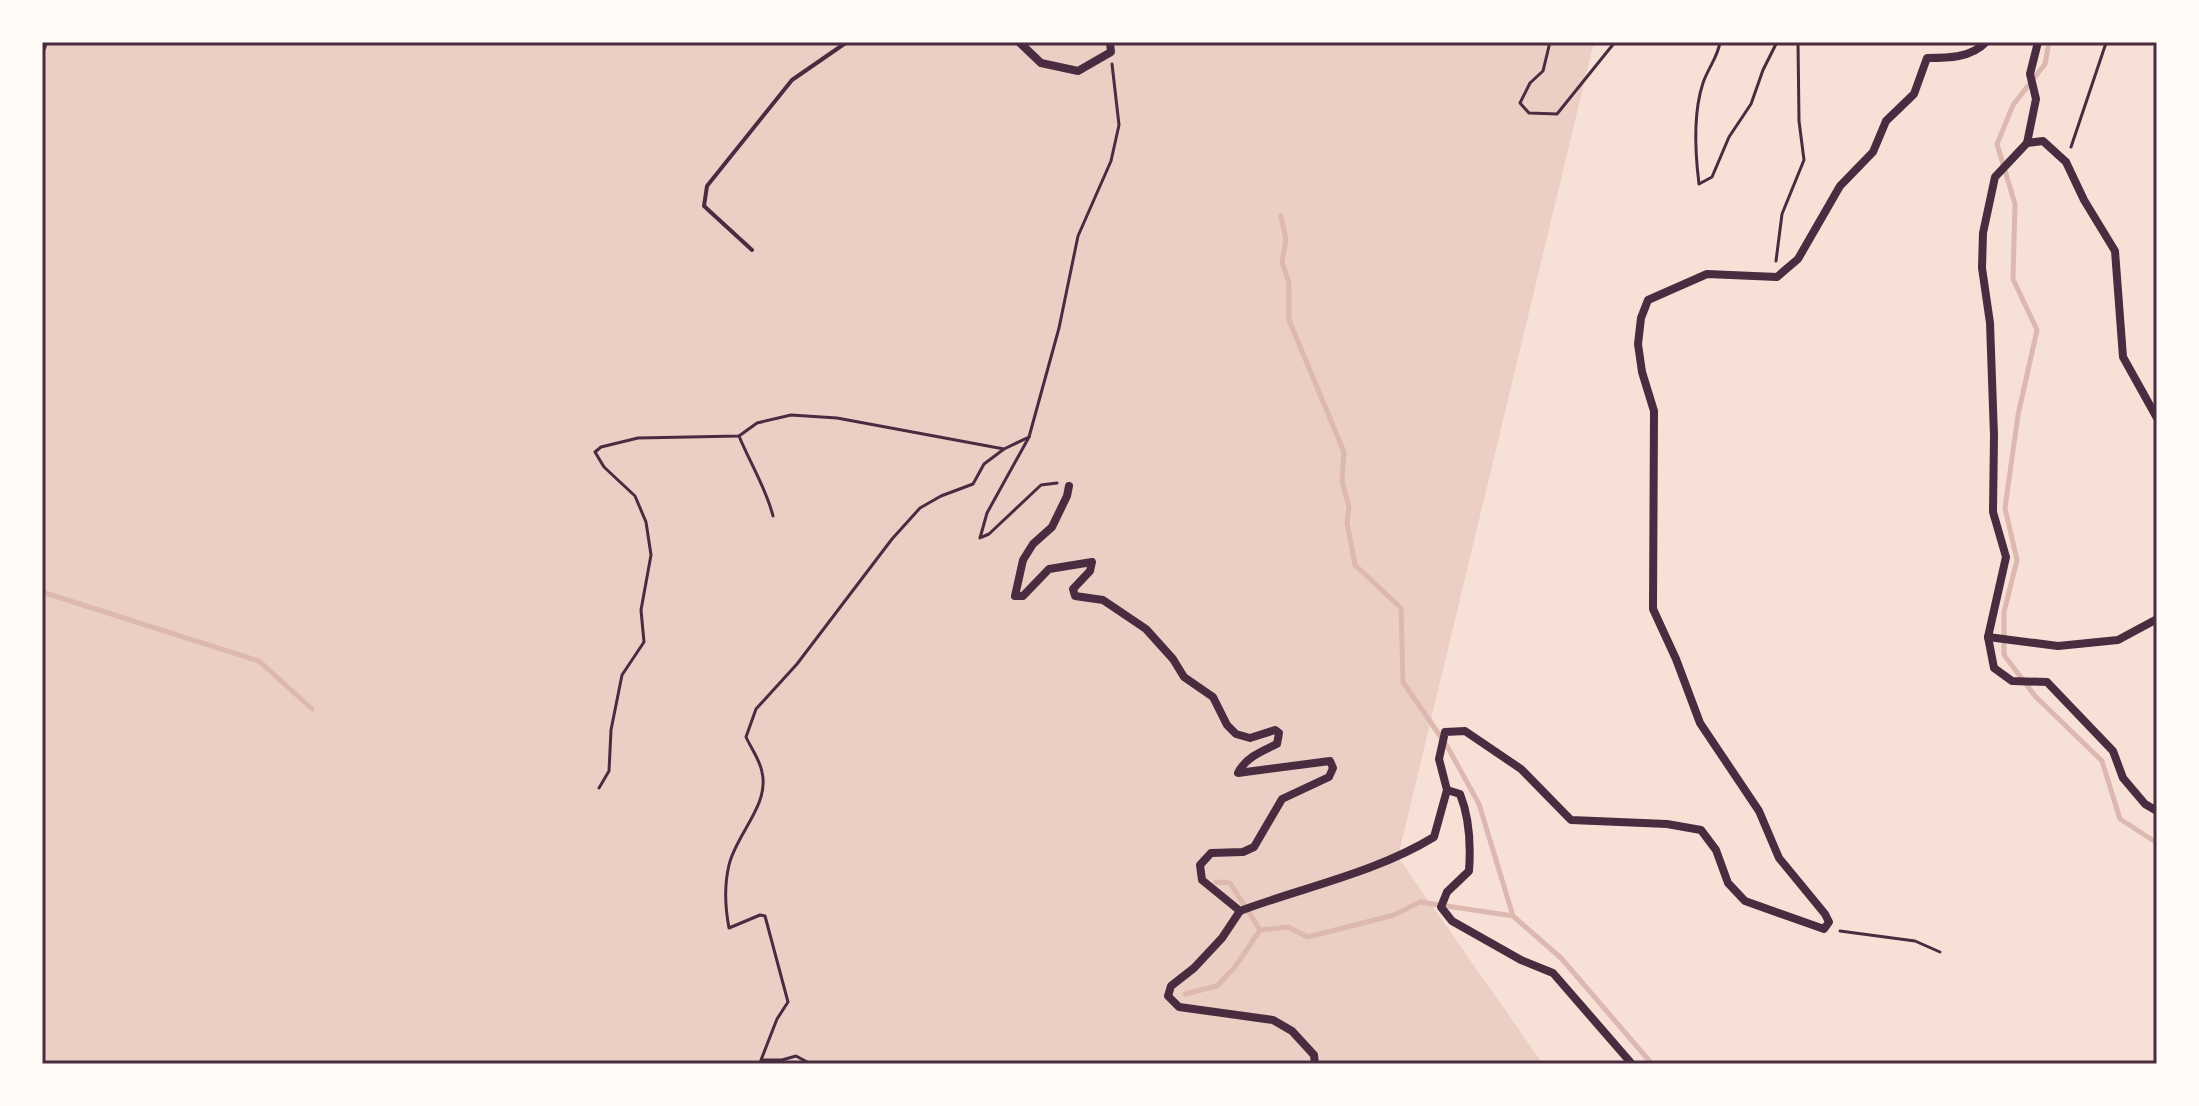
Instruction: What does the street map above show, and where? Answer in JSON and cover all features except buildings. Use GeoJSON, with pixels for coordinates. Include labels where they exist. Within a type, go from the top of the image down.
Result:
{"type":"FeatureCollection","features":[{"type":"Feature","properties":{"kind":"street"},"geometry":{"type":"LineString","coordinates":[[42,48],[44,42]]}},
{"type":"Feature","properties":{"kind":"street"},"geometry":{"type":"LineString","coordinates":[[1019,42],[1041,63],[1078,71],[1111,52],[1110,42]]}},
{"type":"Feature","properties":{"kind":"street"},"geometry":{"type":"LineString","coordinates":[[1315,1064],[1314,1055],[1292,1031],[1273,1020],[1179,1007],[1168,996],[1171,986],[1194,968],[1222,938],[1240,911],[1299,893],[1415,849],[1434,837],[1447,790],[1439,759],[1445,732],[1465,731],[1521,769],[1571,820],[1667,824],[1701,830],[1716,850],[1728,883],[1745,901],[1824,929],[1829,922],[1779,858],[1759,811],[1700,723],[1653,609],[1654,411],[1642,372],[1638,344],[1641,318],[1648,300],[1707,274],[1777,277],[1798,259],[1840,186],[1873,152],[1886,121],[1914,94],[1927,58],[1954,58],[1979,49],[1986,42]]}},
{"type":"Feature","properties":{"kind":"street"},"geometry":{"type":"LineString","coordinates":[[2038,42],[2030,74],[2036,99],[2027,143],[1995,177],[1983,233],[1982,268],[1990,323],[1994,422],[1993,512],[2006,557],[1988,637],[1994,668],[2012,681],[2047,682],[2113,751],[2123,778],[2145,804],[2157,811]]}},
{"type":"Feature","properties":{"kind":"street"},"geometry":{"type":"LineString","coordinates":[[2027,143],[2043,141],[2066,162],[2084,200],[2115,251],[2123,357],[2157,418]]}},
{"type":"Feature","properties":{"kind":"street"},"geometry":{"type":"LineString","coordinates":[[1069,486],[1052,527],[1033,544],[1023,560],[1015,596],[1023,596],[1049,569],[1092,562],[1090,571],[1073,589],[1075,596],[1103,600],[1146,629],[1173,659],[1184,677],[1213,697],[1227,725],[1236,734],[1250,738],[1275,730],[1279,733],[1277,744],[1257,753],[1238,773],[1330,761],[1333,768],[1329,777],[1282,799],[1254,847],[1243,852],[1211,853],[1200,865],[1202,880],[1240,911]]}},
{"type":"Feature","properties":{"kind":"street"},"geometry":{"type":"LineString","coordinates":[[1988,637],[2058,646],[2118,640],[2157,619]]}},
{"type":"Feature","properties":{"kind":"street"},"geometry":{"type":"LineString","coordinates":[[1447,790],[1460,794],[1471,844],[1469,871],[1447,892],[1441,907],[1452,921],[1521,960],[1553,973],[1632,1064]]}},
{"type":"Feature","properties":{"kind":"lane"},"geometry":{"type":"LineString","coordinates":[[752,250],[704,206],[707,186],[792,80],[847,42]]}},
{"type":"Feature","properties":{"kind":"path"},"geometry":{"type":"LineString","coordinates":[[1550,42],[1543,71],[1530,83],[1520,103],[1529,113],[1557,114],[1615,42]]}},
{"type":"Feature","properties":{"kind":"path"},"geometry":{"type":"LineString","coordinates":[[1720,42],[1719,53],[1703,82],[1697,116],[1699,184],[1712,177],[1729,137],[1751,104],[1777,42]]}},
{"type":"Feature","properties":{"kind":"path"},"geometry":{"type":"LineString","coordinates":[[1777,277],[1776,252],[1782,214],[1804,160],[1799,121],[1798,42]]}},
{"type":"Feature","properties":{"kind":"path"},"geometry":{"type":"LineString","coordinates":[[2066,162],[2106,43],[2109,42]]}},
{"type":"Feature","properties":{"kind":"path"},"geometry":{"type":"LineString","coordinates":[[1069,486],[1041,485],[989,534],[980,538],[987,513],[1029,437],[1059,328],[1078,236],[1111,161],[1119,125],[1111,52]]}},
{"type":"Feature","properties":{"kind":"path"},"geometry":{"type":"LineString","coordinates":[[599,788],[609,771],[611,730],[622,675],[637,657],[644,642],[641,610],[651,555],[646,522],[635,496],[604,467],[595,452],[601,447],[638,438],[739,436],[757,423],[791,415],[837,418],[1004,449]]}},
{"type":"Feature","properties":{"kind":"path"},"geometry":{"type":"LineString","coordinates":[[739,436],[750,463],[767,491],[773,516]]}},
{"type":"Feature","properties":{"kind":"path"},"geometry":{"type":"LineString","coordinates":[[811,1064],[796,1056],[761,1060],[777,1019],[788,1002],[765,916],[760,915],[729,928],[725,890],[729,863],[742,832],[759,805],[763,773],[746,737],[756,709],[797,664],[892,539],[920,508],[973,484],[984,464],[1004,449],[1029,437]]}},
{"type":"Feature","properties":{"kind":"path"},"geometry":{"type":"LineString","coordinates":[[1824,929],[1915,941],[1940,952]]}},
{"type":"Feature","properties":{"kind":"shaded area"},"geometry":{"type":"Polygon","coordinates":[[[42,42],[1594,42],[1398,857],[1543,1064],[42,1064],[42,42]]]}},
{"type":"Feature","properties":{"kind":"waterway"},"geometry":{"type":"LineString","coordinates":[[2049,42],[2045,64],[2013,105],[1997,144],[2015,204],[2013,279],[2037,330],[2018,415],[2005,508],[2017,560],[2004,612],[2004,655],[2035,696],[2102,761],[2120,819],[2157,843]]}},
{"type":"Feature","properties":{"kind":"waterway"},"geometry":{"type":"LineString","coordinates":[[1281,216],[1286,240],[1282,262],[1289,283],[1289,320],[1344,452],[1342,481],[1349,507],[1347,523],[1355,565],[1401,608],[1403,682],[1447,746],[1479,804],[1513,916],[1561,958],[1652,1064]]}},
{"type":"Feature","properties":{"kind":"waterway"},"geometry":{"type":"LineString","coordinates":[[42,592],[259,661],[312,709]]}},
{"type":"Feature","properties":{"kind":"waterway"},"geometry":{"type":"LineString","coordinates":[[1216,882],[1230,883],[1260,930]]}},
{"type":"Feature","properties":{"kind":"waterway"},"geometry":{"type":"LineString","coordinates":[[1185,994],[1217,986],[1235,967],[1260,930],[1288,927],[1308,937],[1394,915],[1420,902],[1513,916]]}}]}
